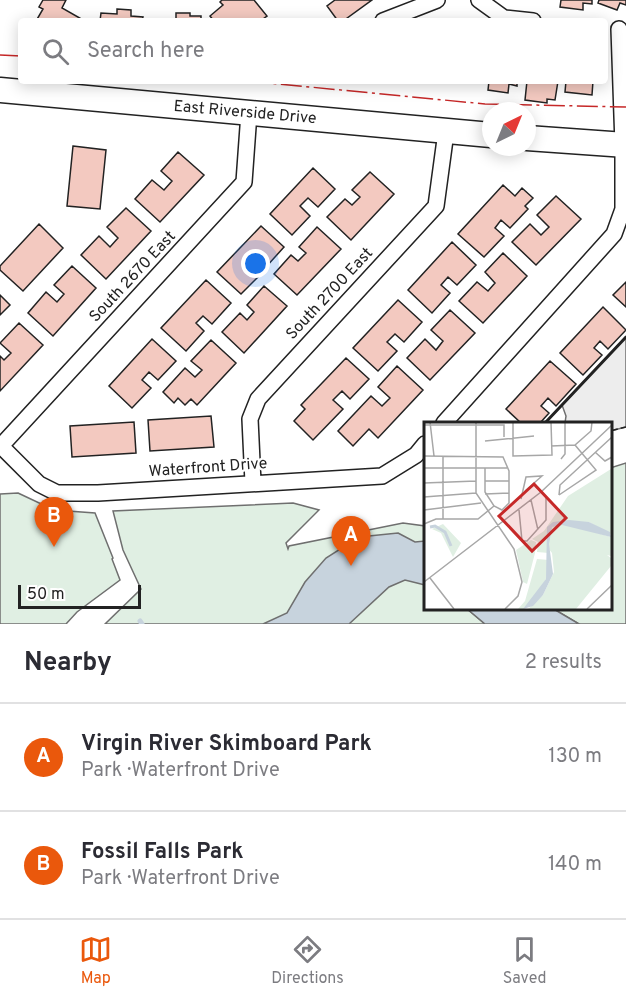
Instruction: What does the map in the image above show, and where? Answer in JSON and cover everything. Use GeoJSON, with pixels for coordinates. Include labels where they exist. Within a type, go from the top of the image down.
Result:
{"type":"FeatureCollection","features":[{"type":"Feature","properties":{"kind":"main road","name":"East Riverside Drive"},"geometry":{"type":"LineString","coordinates":[[0,90],[482,134]]}},
{"type":"Feature","properties":{"kind":"main road"},"geometry":{"type":"LineString","coordinates":[[536,139],[625,145]]}},
{"type":"Feature","properties":{"kind":"street"},"geometry":{"type":"LineString","coordinates":[[391,18],[437,0]]}},
{"type":"Feature","properties":{"kind":"street"},"geometry":{"type":"LineString","coordinates":[[479,0],[504,18]]}},
{"type":"Feature","properties":{"kind":"street"},"geometry":{"type":"LineString","coordinates":[[445,422],[615,234],[623,208],[625,145],[616,29]]}},
{"type":"Feature","properties":{"kind":"street","name":"South 2670 East"},"geometry":{"type":"LineString","coordinates":[[1,446],[244,182],[249,113]]}},
{"type":"Feature","properties":{"kind":"street","name":"South 2700 East"},"geometry":{"type":"LineString","coordinates":[[253,483],[250,418],[258,399],[436,206],[446,132]]}},
{"type":"Feature","properties":{"kind":"street","name":"Waterfront Drive"},"geometry":{"type":"LineString","coordinates":[[1,446],[39,484],[57,493],[98,493],[382,476],[416,455],[424,445]]}},
{"type":"Feature","properties":{"kind":"green space"},"geometry":{"type":"Polygon","coordinates":[[[626,463],[626,624],[579,624],[554,609],[611,609],[611,468],[626,463]]]}},
{"type":"Feature","properties":{"kind":"green space"},"geometry":{"type":"Polygon","coordinates":[[[18,493],[54,510],[95,513],[113,558],[120,580],[77,612],[66,624],[0,624],[0,494],[18,493]]]}},
{"type":"Feature","properties":{"kind":"green space"},"geometry":{"type":"Polygon","coordinates":[[[293,503],[319,510],[286,543],[288,549],[289,546],[403,523],[424,526],[424,609],[467,609],[485,624],[105,624],[141,589],[123,550],[113,511],[293,503]]]}},
{"type":"Feature","properties":{"kind":"shaded area"},"geometry":{"type":"Polygon","coordinates":[[[626,337],[626,427],[611,431],[611,422],[565,422],[566,416],[562,405],[626,337]]]}},
{"type":"Feature","properties":{"kind":"shaded area"},"geometry":{"type":"Polygon","coordinates":[[[398,533],[415,542],[424,541],[424,585],[405,580],[389,587],[349,624],[263,624],[287,613],[305,582],[326,558],[359,537],[398,533]]]}},
{"type":"Feature","properties":{"kind":"shaded area"},"geometry":{"type":"Polygon","coordinates":[[[467,609],[554,609],[579,624],[485,624],[467,609]]]}},
{"type":"Feature","properties":{"kind":"building"},"geometry":{"type":"Polygon","coordinates":[[[43,0],[66,0],[62,8],[80,18],[38,18],[43,9],[39,7],[43,0]]]}},
{"type":"Feature","properties":{"kind":"building"},"geometry":{"type":"Polygon","coordinates":[[[222,0],[254,0],[267,16],[264,18],[212,18],[210,16],[223,5],[220,2],[222,0]]]}},
{"type":"Feature","properties":{"kind":"building"},"geometry":{"type":"Polygon","coordinates":[[[335,0],[372,0],[347,18],[336,18],[327,6],[335,0]]]}},
{"type":"Feature","properties":{"kind":"building"},"geometry":{"type":"Polygon","coordinates":[[[561,0],[592,0],[592,4],[583,3],[583,10],[560,7],[561,0]]]}},
{"type":"Feature","properties":{"kind":"building"},"geometry":{"type":"Polygon","coordinates":[[[599,0],[626,0],[626,5],[620,3],[617,10],[598,3],[599,0]]]}},
{"type":"Feature","properties":{"kind":"building"},"geometry":{"type":"Polygon","coordinates":[[[117,9],[131,10],[131,16],[143,17],[100,18],[101,13],[117,14],[117,9]]]}},
{"type":"Feature","properties":{"kind":"building"},"geometry":{"type":"Polygon","coordinates":[[[176,13],[201,16],[201,18],[176,18],[176,13]]]}},
{"type":"Feature","properties":{"kind":"building"},"geometry":{"type":"Polygon","coordinates":[[[489,84],[509,84],[508,93],[488,90],[489,84]]]}},
{"type":"Feature","properties":{"kind":"building"},"geometry":{"type":"Polygon","coordinates":[[[527,84],[558,84],[555,100],[547,99],[547,103],[525,100],[527,84]]]}},
{"type":"Feature","properties":{"kind":"building"},"geometry":{"type":"Polygon","coordinates":[[[566,84],[593,84],[592,95],[565,92],[566,84]]]}},
{"type":"Feature","properties":{"kind":"building"},"geometry":{"type":"Polygon","coordinates":[[[73,146],[106,150],[100,209],[67,206],[73,146]]]}},
{"type":"Feature","properties":{"kind":"building"},"geometry":{"type":"Polygon","coordinates":[[[178,152],[204,175],[160,222],[135,199],[152,180],[164,190],[172,181],[161,171],[178,152]]]}},
{"type":"Feature","properties":{"kind":"building"},"geometry":{"type":"Polygon","coordinates":[[[313,168],[335,189],[318,207],[308,198],[300,206],[310,216],[292,235],[270,214],[313,168]]]}},
{"type":"Feature","properties":{"kind":"building"},"geometry":{"type":"Polygon","coordinates":[[[370,172],[394,194],[351,240],[327,217],[345,199],[352,205],[360,197],[352,190],[370,172]]]}},
{"type":"Feature","properties":{"kind":"building"},"geometry":{"type":"Polygon","coordinates":[[[503,185],[515,196],[522,188],[533,198],[525,206],[528,209],[510,228],[501,220],[495,228],[504,236],[484,257],[458,234],[503,185]]]}},
{"type":"Feature","properties":{"kind":"building"},"geometry":{"type":"Polygon","coordinates":[[[556,196],[581,219],[536,265],[512,242],[530,224],[541,235],[549,227],[537,215],[556,196]]]}},
{"type":"Feature","properties":{"kind":"building"},"geometry":{"type":"Polygon","coordinates":[[[126,208],[151,231],[106,279],[81,255],[99,236],[110,247],[118,238],[107,227],[126,208]]]}},
{"type":"Feature","properties":{"kind":"building"},"geometry":{"type":"Polygon","coordinates":[[[39,224],[63,248],[23,291],[0,270],[0,266],[39,224]]]}},
{"type":"Feature","properties":{"kind":"building"},"geometry":{"type":"Polygon","coordinates":[[[261,226],[284,247],[266,267],[256,258],[248,266],[259,276],[241,294],[217,272],[261,226]]]}},
{"type":"Feature","properties":{"kind":"building"},"geometry":{"type":"Polygon","coordinates":[[[317,227],[341,249],[297,295],[274,274],[291,255],[298,261],[306,253],[299,247],[317,227]]]}},
{"type":"Feature","properties":{"kind":"building"},"geometry":{"type":"Polygon","coordinates":[[[452,242],[476,265],[457,285],[448,277],[441,285],[450,293],[432,313],[408,290],[452,242]]]}},
{"type":"Feature","properties":{"kind":"building"},"geometry":{"type":"Polygon","coordinates":[[[503,253],[527,276],[483,323],[459,301],[477,282],[488,291],[495,283],[485,272],[503,253]]]}},
{"type":"Feature","properties":{"kind":"building"},"geometry":{"type":"Polygon","coordinates":[[[72,266],[96,288],[53,336],[28,313],[46,292],[57,302],[64,294],[54,285],[72,266]]]}},
{"type":"Feature","properties":{"kind":"building"},"geometry":{"type":"Polygon","coordinates":[[[206,280],[231,303],[212,324],[203,316],[196,323],[204,331],[186,351],[161,328],[206,280]]]}},
{"type":"Feature","properties":{"kind":"building"},"geometry":{"type":"Polygon","coordinates":[[[626,282],[626,307],[613,295],[626,282]]]}},
{"type":"Feature","properties":{"kind":"building"},"geometry":{"type":"Polygon","coordinates":[[[264,286],[287,306],[244,353],[222,332],[240,313],[247,320],[254,312],[247,305],[264,286]]]}},
{"type":"Feature","properties":{"kind":"building"},"geometry":{"type":"Polygon","coordinates":[[[0,295],[10,305],[0,315],[0,295]]]}},
{"type":"Feature","properties":{"kind":"building"},"geometry":{"type":"Polygon","coordinates":[[[398,300],[422,322],[404,342],[395,334],[387,342],[397,351],[378,371],[353,348],[398,300]]]}},
{"type":"Feature","properties":{"kind":"building"},"geometry":{"type":"Polygon","coordinates":[[[603,307],[626,330],[608,349],[600,341],[594,348],[602,355],[583,375],[560,353],[603,307]]]}},
{"type":"Feature","properties":{"kind":"building"},"geometry":{"type":"Polygon","coordinates":[[[450,310],[475,333],[430,380],[407,358],[425,339],[436,350],[443,341],[431,330],[450,310]]]}},
{"type":"Feature","properties":{"kind":"building"},"geometry":{"type":"Polygon","coordinates":[[[19,323],[43,345],[0,391],[0,356],[4,360],[11,353],[0,343],[19,323]]]}},
{"type":"Feature","properties":{"kind":"building"},"geometry":{"type":"Polygon","coordinates":[[[152,339],[176,361],[158,380],[149,372],[142,380],[151,388],[132,408],[109,386],[152,339]]]}},
{"type":"Feature","properties":{"kind":"building"},"geometry":{"type":"Polygon","coordinates":[[[211,340],[236,363],[197,405],[191,399],[185,405],[178,398],[174,403],[163,392],[185,368],[195,377],[202,370],[191,361],[211,340]]]}},
{"type":"Feature","properties":{"kind":"building"},"geometry":{"type":"Polygon","coordinates":[[[346,358],[369,379],[350,399],[342,391],[333,400],[343,409],[313,440],[294,421],[305,409],[301,405],[346,358]]]}},
{"type":"Feature","properties":{"kind":"building"},"geometry":{"type":"Polygon","coordinates":[[[550,361],[576,384],[556,406],[548,398],[541,406],[549,413],[541,422],[520,422],[506,409],[550,361]]]}},
{"type":"Feature","properties":{"kind":"building"},"geometry":{"type":"Polygon","coordinates":[[[397,366],[423,390],[378,438],[369,429],[353,446],[338,431],[371,396],[382,406],[390,398],[378,387],[397,366]]]}},
{"type":"Feature","properties":{"kind":"building"},"geometry":{"type":"Polygon","coordinates":[[[211,416],[214,447],[150,451],[148,420],[211,416]]]}},
{"type":"Feature","properties":{"kind":"building"},"geometry":{"type":"Polygon","coordinates":[[[134,422],[136,453],[72,457],[70,426],[134,422]]]}},
{"type":"Feature","properties":{"kind":"fence"},"geometry":{"type":"LineString","coordinates":[[611,431],[626,427]]}},
{"type":"Feature","properties":{"kind":"wall"},"geometry":{"type":"LineString","coordinates":[[546,422],[626,337]]}},
{"type":"Feature","properties":{"kind":"power"},"geometry":{"type":"LineString","coordinates":[[0,55],[18,56]]}},
{"type":"Feature","properties":{"kind":"power"},"geometry":{"type":"LineString","coordinates":[[279,84],[485,104],[626,107]]}},
{"type":"Feature","properties":{"kind":"place","name":"Fossil Falls Park"},"geometry":{"type":"Point","coordinates":[54,547]}},
{"type":"Feature","properties":{"kind":"place","name":"Virgin River Skimboard Park"},"geometry":{"type":"Point","coordinates":[351,566]}}]}
